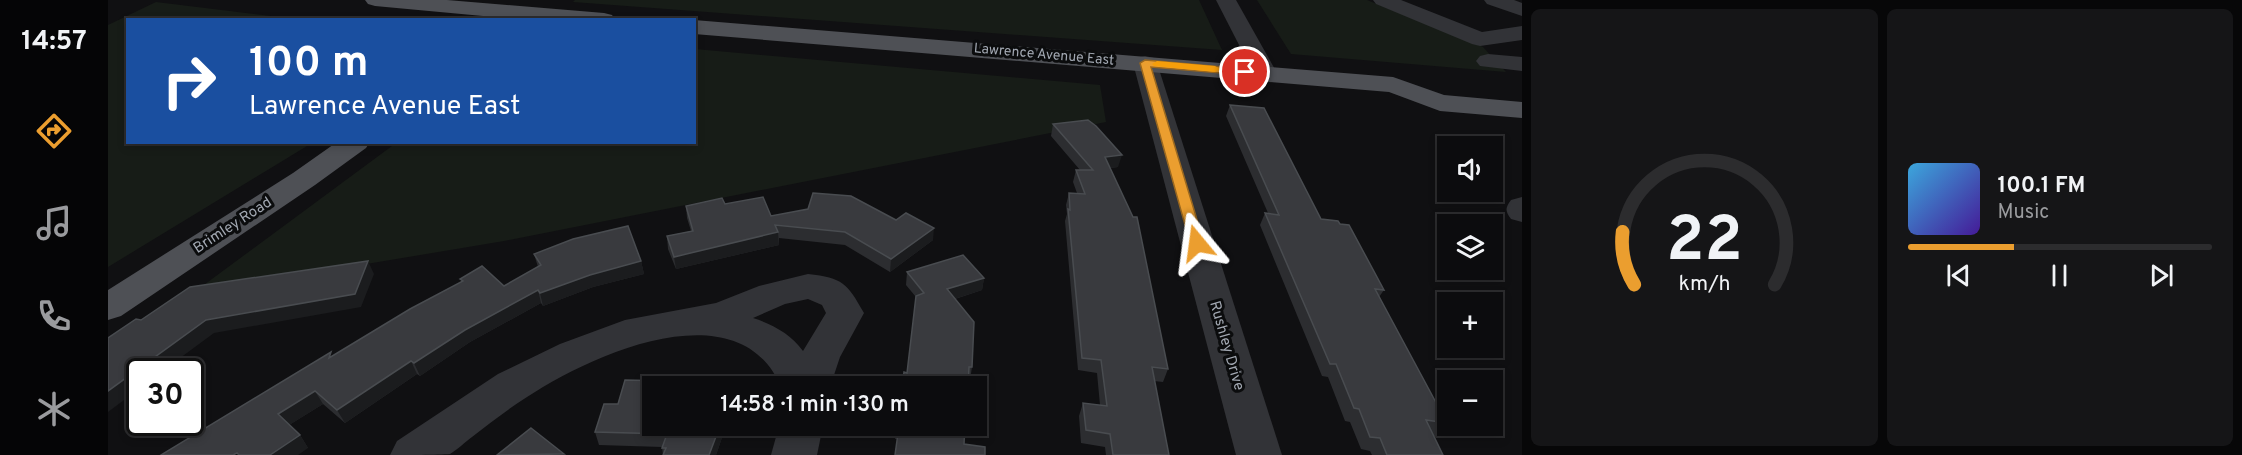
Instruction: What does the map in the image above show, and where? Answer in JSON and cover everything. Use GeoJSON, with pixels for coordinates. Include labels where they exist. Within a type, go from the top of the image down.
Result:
{"type":"FeatureCollection","features":[{"type":"Feature","properties":{"kind":"main road"},"geometry":{"type":"LineString","coordinates":[[375,0],[531,11],[588,18]]}},
{"type":"Feature","properties":{"kind":"main road","name":"Lawrence Avenue East"},"geometry":{"type":"LineString","coordinates":[[696,27],[1392,85],[1440,102],[1522,110]]}},
{"type":"Feature","properties":{"kind":"main road","name":"Lawrence Avenue East"},"geometry":{"type":"LineString","coordinates":[[1392,85],[1419,80],[1522,88]]}},
{"type":"Feature","properties":{"kind":"main road","name":"Brimley Road"},"geometry":{"type":"LineString","coordinates":[[108,307],[304,179],[353,144]]}},
{"type":"Feature","properties":{"kind":"street"},"geometry":{"type":"LineString","coordinates":[[1226,0],[1265,73]]}},
{"type":"Feature","properties":{"kind":"street"},"geometry":{"type":"LineString","coordinates":[[1383,0],[1480,39],[1522,33]]}},
{"type":"Feature","properties":{"kind":"street"},"geometry":{"type":"LineString","coordinates":[[1494,0],[1522,10]]}},
{"type":"Feature","properties":{"kind":"street"},"geometry":{"type":"LineString","coordinates":[[1488,61],[1522,64]]}},
{"type":"Feature","properties":{"kind":"street","name":"Rushley Drive"},"geometry":{"type":"LineString","coordinates":[[1145,63],[1259,455]]}},
{"type":"Feature","properties":{"kind":"street"},"geometry":{"type":"LineString","coordinates":[[1522,207],[1522,212]]}},
{"type":"Feature","properties":{"kind":"street"},"geometry":{"type":"LineString","coordinates":[[412,455],[515,384],[565,358],[613,338],[696,321],[751,306],[776,293],[802,285],[831,292],[842,303],[845,313],[820,357],[813,376]]}},
{"type":"Feature","properties":{"kind":"street"},"geometry":{"type":"LineString","coordinates":[[696,321],[726,324],[756,333],[779,349],[796,369],[798,376]]}},
{"type":"Feature","properties":{"kind":"street"},"geometry":{"type":"LineString","coordinates":[[795,455],[799,436]]}},
{"type":"Feature","properties":{"kind":"shaded area"},"geometry":{"type":"Polygon","coordinates":[[[575,0],[1199,0],[1222,50],[573,2],[575,0]]]}},
{"type":"Feature","properties":{"kind":"shaded area"},"geometry":{"type":"Polygon","coordinates":[[[1257,0],[1367,0],[1483,47],[1506,72],[1291,54],[1257,0]]]}},
{"type":"Feature","properties":{"kind":"shaded area"},"geometry":{"type":"Polygon","coordinates":[[[156,2],[288,18],[126,18],[126,144],[310,144],[108,267],[108,25],[156,2]]]}},
{"type":"Feature","properties":{"kind":"shaded area"},"geometry":{"type":"Polygon","coordinates":[[[696,49],[1100,85],[1106,122],[504,241],[193,293],[395,144],[696,144],[696,49]]]}},
{"type":"Feature","properties":{"kind":"building"},"geometry":{"type":"Polygon","coordinates":[[[1230,105],[1264,108],[1321,219],[1349,225],[1384,290],[1375,289],[1437,404],[1437,422],[1426,420],[1443,455],[1387,455],[1380,438],[1370,437],[1359,409],[1354,408],[1336,364],[1330,364],[1265,213],[1279,215],[1230,105]]]}},
{"type":"Feature","properties":{"kind":"building"},"geometry":{"type":"Polygon","coordinates":[[[1088,120],[1122,155],[1105,157],[1133,217],[1137,217],[1168,369],[1152,367],[1169,455],[1113,455],[1110,434],[1086,430],[1083,403],[1107,406],[1101,360],[1082,358],[1068,209],[1070,210],[1069,193],[1085,194],[1076,170],[1093,170],[1053,124],[1088,120]]]}},
{"type":"Feature","properties":{"kind":"building"},"geometry":{"type":"Polygon","coordinates":[[[813,193],[851,196],[896,220],[906,213],[934,228],[891,259],[845,232],[775,225],[778,232],[674,257],[667,236],[693,231],[686,206],[722,198],[725,204],[763,197],[771,216],[808,209],[813,193]]]}},
{"type":"Feature","properties":{"kind":"building"},"geometry":{"type":"Polygon","coordinates":[[[628,226],[641,261],[590,275],[540,293],[538,290],[465,330],[414,363],[411,361],[337,410],[315,391],[278,414],[300,435],[270,455],[239,455],[237,453],[233,455],[161,455],[192,436],[204,436],[204,429],[331,352],[329,358],[410,309],[463,281],[460,279],[482,266],[504,286],[541,265],[534,254],[573,239],[628,226]]]}},
{"type":"Feature","properties":{"kind":"building"},"geometry":{"type":"Polygon","coordinates":[[[963,255],[984,278],[947,289],[974,322],[972,367],[969,367],[969,376],[903,376],[904,372],[907,373],[916,296],[924,293],[907,272],[963,255]]]}},
{"type":"Feature","properties":{"kind":"building"},"geometry":{"type":"Polygon","coordinates":[[[368,261],[355,294],[206,320],[154,358],[126,358],[126,378],[108,391],[108,338],[136,319],[141,320],[190,287],[368,261]]]}},
{"type":"Feature","properties":{"kind":"building"},"geometry":{"type":"Polygon","coordinates":[[[625,380],[642,380],[642,433],[595,432],[604,404],[618,404],[625,380]]]}},
{"type":"Feature","properties":{"kind":"building"},"geometry":{"type":"Polygon","coordinates":[[[531,428],[564,454],[497,455],[531,428]]]}},
{"type":"Feature","properties":{"kind":"building"},"geometry":{"type":"Polygon","coordinates":[[[666,436],[716,436],[709,455],[663,455],[666,448],[662,448],[666,436]]]}},
{"type":"Feature","properties":{"kind":"building"},"geometry":{"type":"Polygon","coordinates":[[[898,436],[964,436],[964,444],[985,447],[985,455],[895,455],[898,436]]]}},
{"type":"Feature","properties":{"kind":"slow traffic"},"geometry":{"type":"LineString","coordinates":[[1157,64],[1215,69]]}},
{"type":"Feature","properties":{"kind":"route"},"geometry":{"type":"LineString","coordinates":[[1197,243],[1145,63],[1245,72]]}}]}
